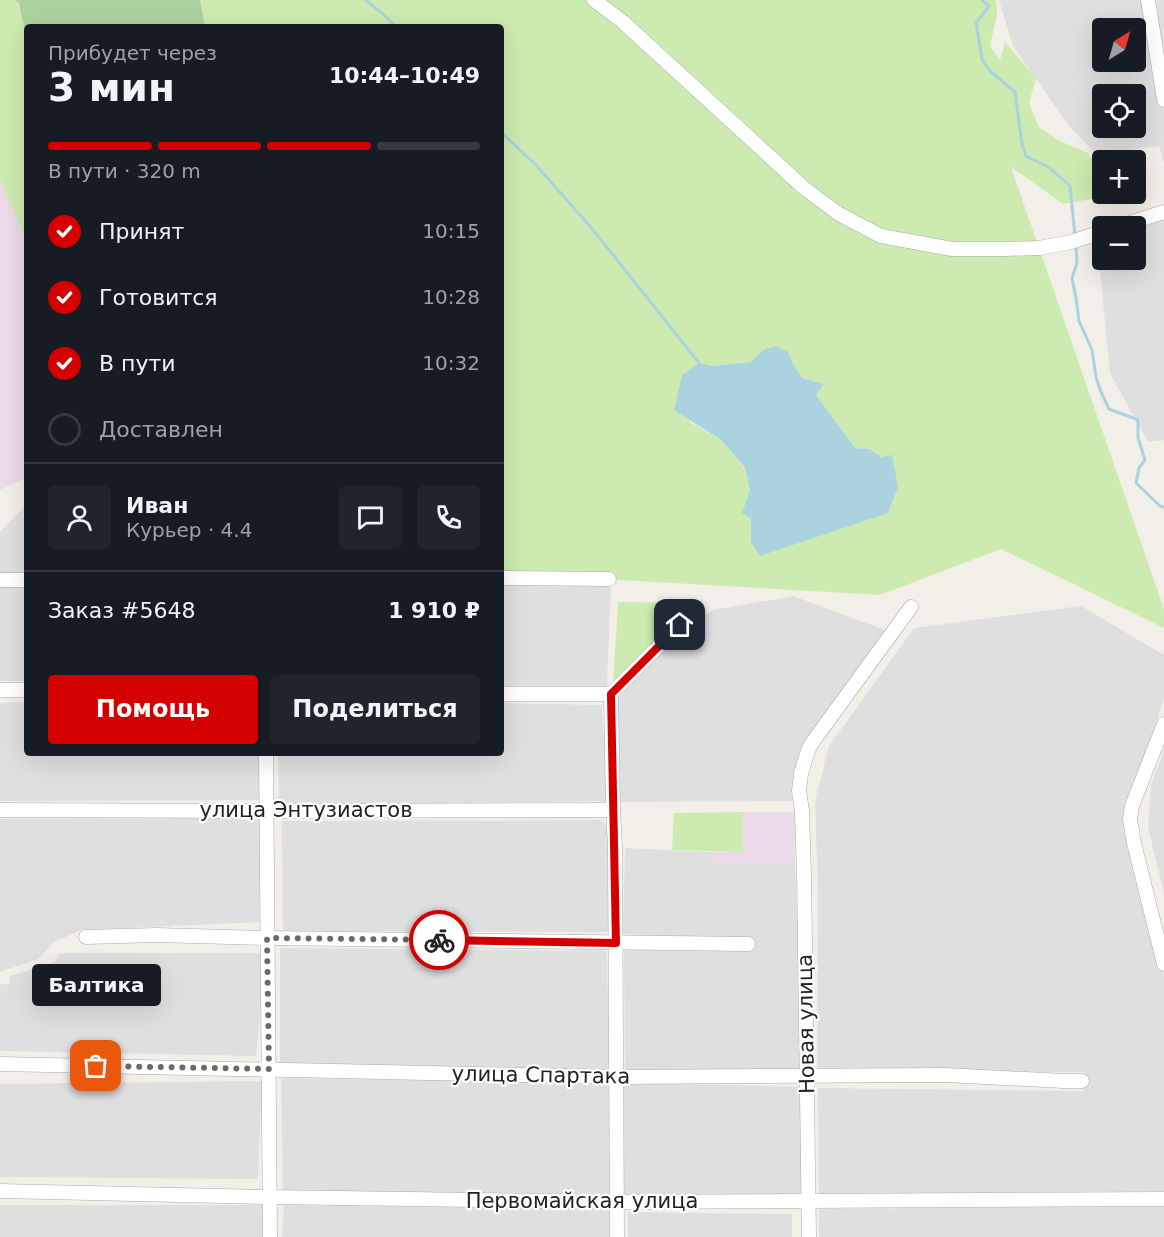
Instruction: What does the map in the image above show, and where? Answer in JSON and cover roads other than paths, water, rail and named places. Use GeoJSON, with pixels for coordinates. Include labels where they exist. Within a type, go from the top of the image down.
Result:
{"type":"FeatureCollection","features":[{"type":"Feature","properties":{"kind":"street"},"geometry":{"type":"LineString","coordinates":[[594,0],[623,22],[804,188],[839,214],[880,236],[952,249],[1039,248],[1092,235]]}},
{"type":"Feature","properties":{"kind":"street"},"geometry":{"type":"LineString","coordinates":[[1148,0],[1164,100]]}},
{"type":"Feature","properties":{"kind":"street"},"geometry":{"type":"LineString","coordinates":[[1146,218],[1164,212]]}},
{"type":"Feature","properties":{"kind":"street"},"geometry":{"type":"LineString","coordinates":[[504,578],[609,579]]}},
{"type":"Feature","properties":{"kind":"street"},"geometry":{"type":"LineString","coordinates":[[0,580],[24,580]]}},
{"type":"Feature","properties":{"kind":"street","name":"Новая улица"},"geometry":{"type":"LineString","coordinates":[[809,1237],[806,968],[802,811],[799,791],[801,774],[809,748],[911,607]]}},
{"type":"Feature","properties":{"kind":"street"},"geometry":{"type":"LineString","coordinates":[[504,694],[611,694],[680,625]]}},
{"type":"Feature","properties":{"kind":"street"},"geometry":{"type":"LineString","coordinates":[[0,690],[24,690]]}},
{"type":"Feature","properties":{"kind":"street"},"geometry":{"type":"LineString","coordinates":[[611,694],[615,847],[617,1237]]}},
{"type":"Feature","properties":{"kind":"street"},"geometry":{"type":"LineString","coordinates":[[1164,724],[1132,806],[1130,819],[1164,964]]}},
{"type":"Feature","properties":{"kind":"street"},"geometry":{"type":"LineString","coordinates":[[266,756],[270,1237]]}},
{"type":"Feature","properties":{"kind":"street","name":"улица Энтузиастов"},"geometry":{"type":"LineString","coordinates":[[0,810],[613,810]]}},
{"type":"Feature","properties":{"kind":"street"},"geometry":{"type":"LineString","coordinates":[[86,937],[156,935],[748,944]]}},
{"type":"Feature","properties":{"kind":"street","name":"улица Спартака"},"geometry":{"type":"LineString","coordinates":[[0,1064],[617,1077],[945,1075],[1083,1081]]}},
{"type":"Feature","properties":{"kind":"street","name":"Первомайская улица"},"geometry":{"type":"LineString","coordinates":[[0,1191],[618,1202],[1164,1199]]}},
{"type":"Feature","properties":{"kind":"water"},"geometry":{"type":"Polygon","coordinates":[[[776,346],[788,352],[802,378],[824,384],[816,395],[855,448],[870,449],[881,457],[892,455],[898,487],[888,513],[760,556],[751,542],[751,519],[742,513],[750,490],[745,468],[721,440],[674,410],[682,375],[699,363],[713,366],[751,362],[763,350],[776,346]]]}},
{"type":"Feature","properties":{"kind":"waterway"},"geometry":{"type":"LineString","coordinates":[[365,0],[393,24]]}},
{"type":"Feature","properties":{"kind":"waterway"},"geometry":{"type":"LineString","coordinates":[[982,0],[989,6],[976,23],[982,59],[989,70],[1015,92],[1022,144],[1026,156],[1050,168],[1070,186],[1075,236]]}},
{"type":"Feature","properties":{"kind":"waterway"},"geometry":{"type":"LineString","coordinates":[[504,135],[537,166],[594,231],[699,363]]}},
{"type":"Feature","properties":{"kind":"waterway"},"geometry":{"type":"LineString","coordinates":[[1076,245],[1077,263],[1072,278],[1079,321],[1092,350],[1101,392],[1109,409],[1138,420],[1138,438],[1145,460],[1139,468],[1136,483],[1160,506],[1164,507]]}},
{"type":"Feature","properties":{"kind":"place","name":"Балтика"},"geometry":{"type":"Point","coordinates":[96,1066]}}]}
